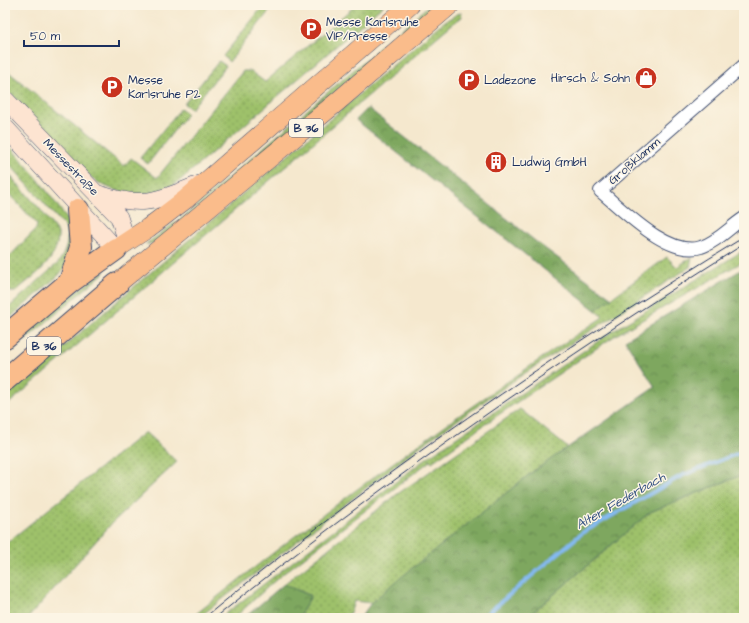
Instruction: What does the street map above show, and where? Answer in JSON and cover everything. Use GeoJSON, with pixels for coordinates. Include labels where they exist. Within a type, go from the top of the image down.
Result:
{"type":"FeatureCollection","features":[{"type":"Feature","properties":{"kind":"highway"},"geometry":{"type":"LineString","coordinates":[[70,282],[81,247],[78,210]]}},
{"type":"Feature","properties":{"kind":"highway","name":"B 36"},"geometry":{"type":"LineString","coordinates":[[5,337],[70,282],[124,249]]}},
{"type":"Feature","properties":{"kind":"highway","name":"B 36"},"geometry":{"type":"LineString","coordinates":[[5,380],[117,284]]}},
{"type":"Feature","properties":{"kind":"main road","name":"B 36"},"geometry":{"type":"LineString","coordinates":[[124,249],[206,182],[410,5]]}},
{"type":"Feature","properties":{"kind":"main road","name":"B 36"},"geometry":{"type":"LineString","coordinates":[[117,284],[450,5]]}},
{"type":"Feature","properties":{"kind":"main road"},"geometry":{"type":"LineString","coordinates":[[117,284],[124,249],[139,256],[161,248]]}},
{"type":"Feature","properties":{"kind":"street","name":"Großklamm"},"geometry":{"type":"LineString","coordinates":[[744,65],[600,191],[656,237],[681,249],[701,247],[712,242],[744,218]]}},
{"type":"Feature","properties":{"kind":"street","name":"Messestraße"},"geometry":{"type":"LineString","coordinates":[[5,99],[119,217],[124,249]]}},
{"type":"Feature","properties":{"kind":"street","name":"Messestraße"},"geometry":{"type":"LineString","coordinates":[[5,127],[78,210],[124,249]]}},
{"type":"Feature","properties":{"kind":"street"},"geometry":{"type":"LineString","coordinates":[[96,194],[121,201],[148,203],[206,182]]}},
{"type":"Feature","properties":{"kind":"green space"},"geometry":{"type":"Polygon","coordinates":[[[264,5],[274,5],[229,62],[223,56],[264,5]]]}},
{"type":"Feature","properties":{"kind":"green space"},"geometry":{"type":"Polygon","coordinates":[[[356,5],[384,5],[177,183],[167,189],[156,192],[135,194],[124,192],[103,185],[93,179],[5,89],[5,69],[124,166],[131,158],[157,178],[243,71],[250,71],[265,82],[356,5]]]}},
{"type":"Feature","properties":{"kind":"green space"},"geometry":{"type":"Polygon","coordinates":[[[429,5],[438,5],[157,243],[146,244],[189,212],[429,5]]]}},
{"type":"Feature","properties":{"kind":"green space"},"geometry":{"type":"Polygon","coordinates":[[[461,12],[462,17],[5,407],[5,397],[445,21],[461,12]]]}},
{"type":"Feature","properties":{"kind":"green space"},"geometry":{"type":"Polygon","coordinates":[[[219,61],[226,66],[191,109],[184,104],[219,61]]]}},
{"type":"Feature","properties":{"kind":"green space"},"geometry":{"type":"Polygon","coordinates":[[[181,108],[187,114],[148,164],[140,158],[181,108]]]}},
{"type":"Feature","properties":{"kind":"green space"},"geometry":{"type":"Polygon","coordinates":[[[368,108],[539,244],[612,298],[595,310],[356,120],[368,108]]]}},
{"type":"Feature","properties":{"kind":"green space"},"geometry":{"type":"Polygon","coordinates":[[[5,141],[38,179],[60,209],[69,222],[73,235],[69,263],[58,276],[5,322],[5,311],[58,263],[65,250],[67,236],[65,227],[5,159],[5,141]]]}},
{"type":"Feature","properties":{"kind":"green space"},"geometry":{"type":"Polygon","coordinates":[[[5,170],[40,209],[58,233],[57,243],[50,259],[44,267],[15,292],[5,289],[5,261],[36,229],[37,224],[5,190],[5,170]]]}},
{"type":"Feature","properties":{"kind":"green space"},"geometry":{"type":"Polygon","coordinates":[[[744,250],[744,261],[616,335],[432,462],[429,459],[430,461],[280,576],[234,618],[220,618],[428,457],[613,331],[744,250]]]}},
{"type":"Feature","properties":{"kind":"green space"},"geometry":{"type":"Polygon","coordinates":[[[667,257],[677,267],[692,257],[690,267],[522,375],[419,447],[198,618],[191,618],[291,539],[445,425],[603,317],[595,310],[667,257]]]}},
{"type":"Feature","properties":{"kind":"green space"},"geometry":{"type":"Polygon","coordinates":[[[744,268],[744,474],[650,512],[526,618],[360,618],[371,603],[399,579],[531,473],[655,387],[625,340],[744,268]]]}},
{"type":"Feature","properties":{"kind":"green space"},"geometry":{"type":"Polygon","coordinates":[[[104,271],[104,273],[5,357],[5,352],[78,290],[104,271]]]}},
{"type":"Feature","properties":{"kind":"green space"},"geometry":{"type":"Polygon","coordinates":[[[520,409],[568,448],[531,473],[371,603],[354,601],[351,611],[346,618],[293,618],[300,615],[311,596],[284,584],[396,495],[520,409]]]}},
{"type":"Feature","properties":{"kind":"green space"},"geometry":{"type":"Polygon","coordinates":[[[145,432],[177,462],[112,523],[28,618],[5,618],[5,544],[145,432]]]}},
{"type":"Feature","properties":{"kind":"green space"},"geometry":{"type":"Polygon","coordinates":[[[744,474],[744,618],[526,618],[650,512],[744,474]]]}},
{"type":"Feature","properties":{"kind":"green space"},"geometry":{"type":"Polygon","coordinates":[[[284,584],[311,596],[300,615],[293,618],[244,618],[284,584]]]}},
{"type":"Feature","properties":{"kind":"waterway","name":"Alter Federbach"},"geometry":{"type":"LineString","coordinates":[[482,618],[582,533],[681,476],[744,451]]}},
{"type":"Feature","properties":{"kind":"tram line"},"geometry":{"type":"LineString","coordinates":[[204,618],[334,515],[467,418],[604,325],[744,237]]}},
{"type":"Feature","properties":{"kind":"tram line"},"geometry":{"type":"LineString","coordinates":[[215,618],[343,518],[474,423],[540,377],[744,244]]}},
{"type":"Feature","properties":{"kind":"place","name":"Messe Karlsruhe VIP/Presse"},"geometry":{"type":"Point","coordinates":[311,29]}},
{"type":"Feature","properties":{"kind":"place","name":"Hirsch & Sohn"},"geometry":{"type":"Point","coordinates":[646,78]}},
{"type":"Feature","properties":{"kind":"place","name":"Ladezone"},"geometry":{"type":"Point","coordinates":[469,80]}},
{"type":"Feature","properties":{"kind":"place","name":"Messe Karlsruhe P2"},"geometry":{"type":"Point","coordinates":[112,87]}},
{"type":"Feature","properties":{"kind":"place","name":"Ludwig GmbH"},"geometry":{"type":"Point","coordinates":[496,162]}}]}
